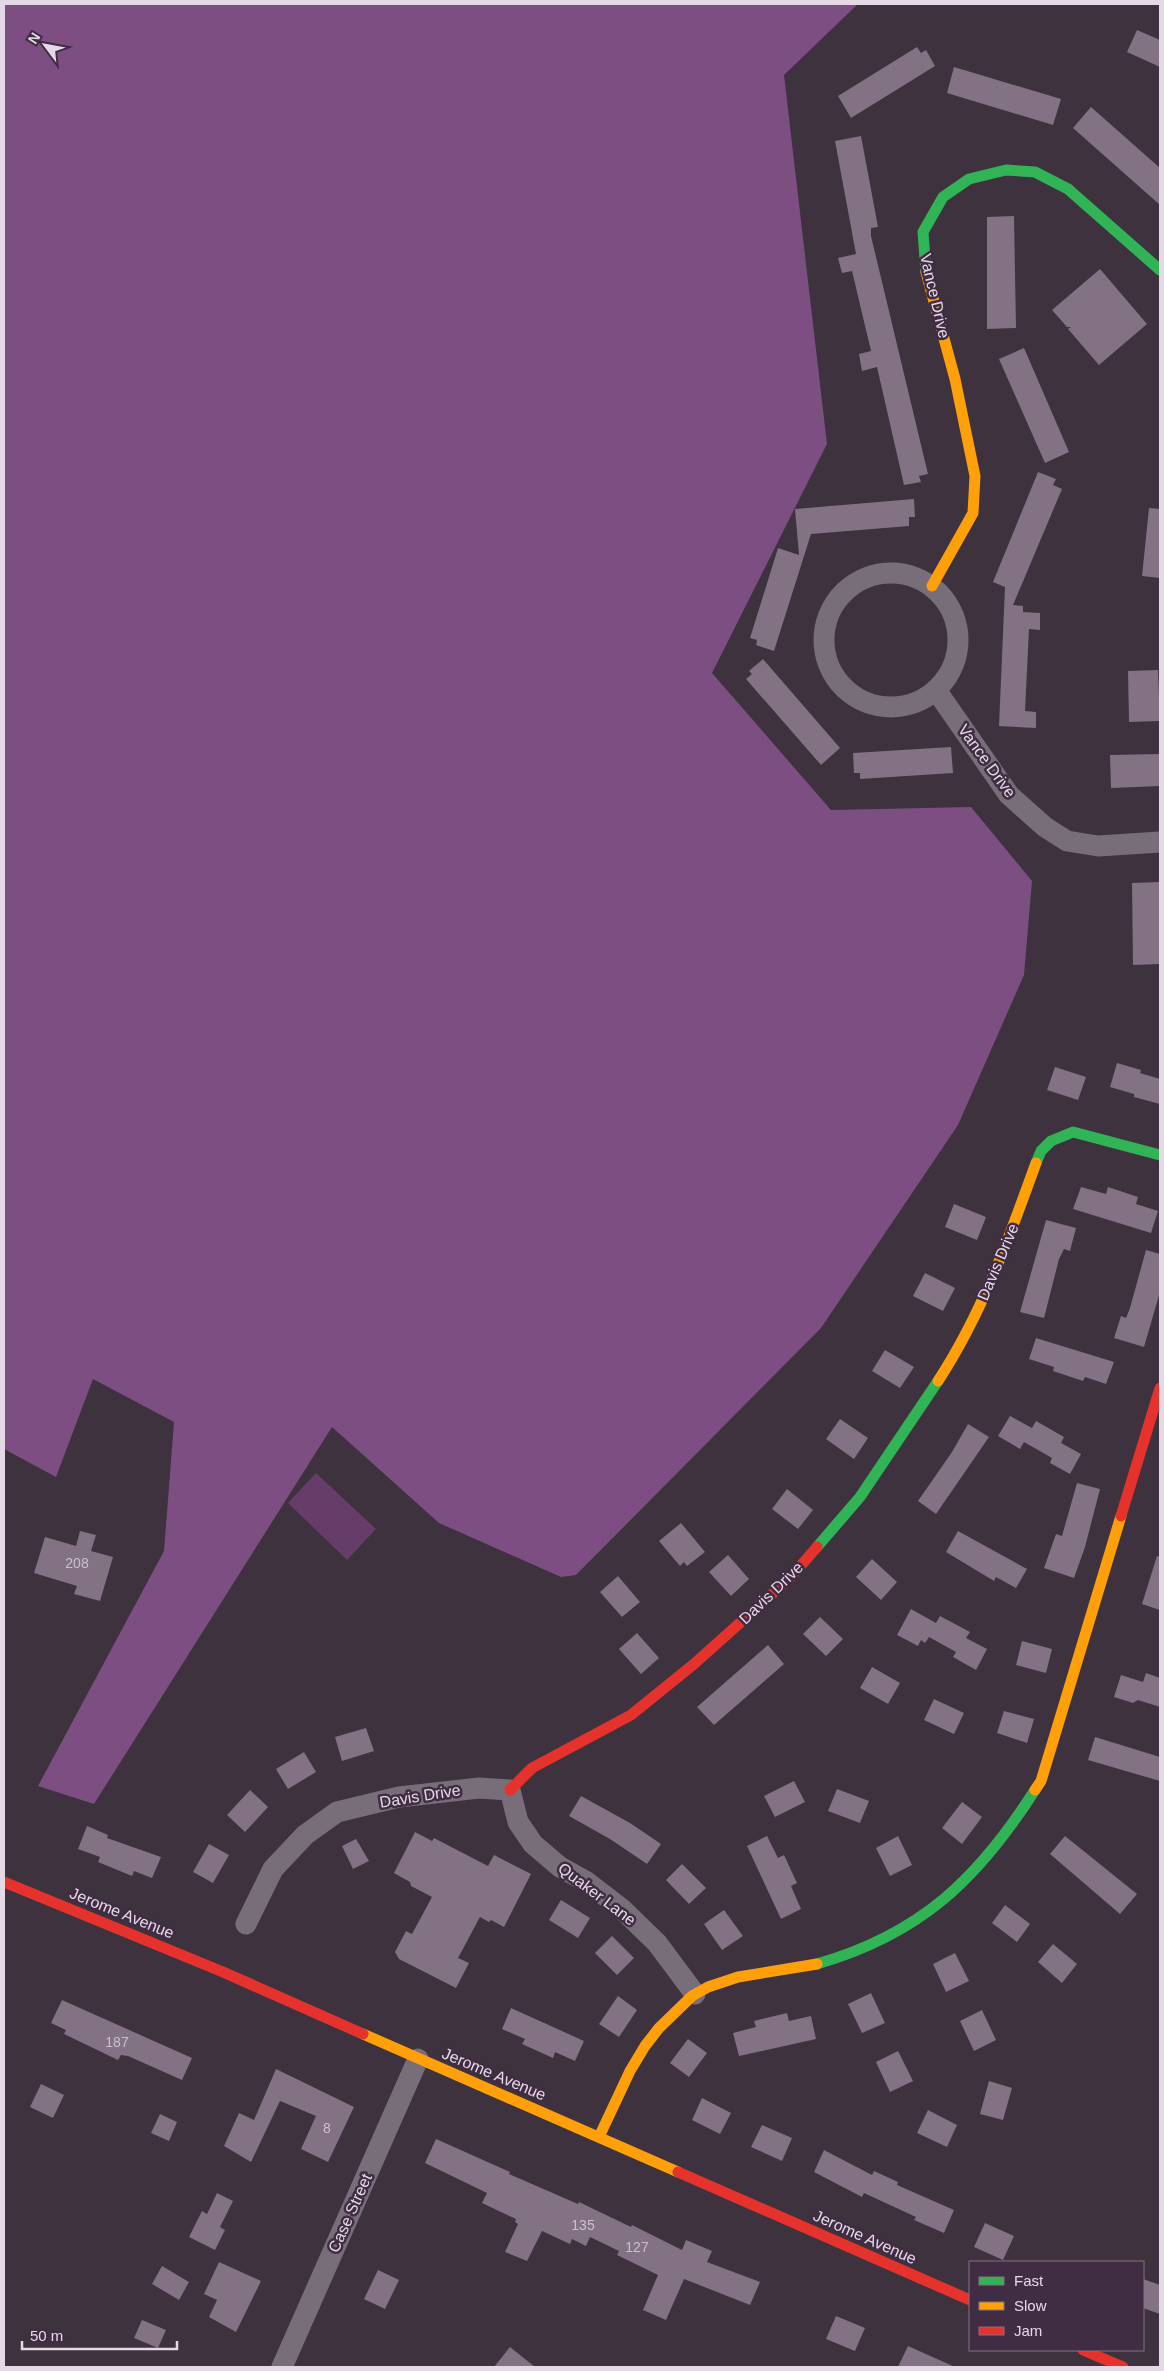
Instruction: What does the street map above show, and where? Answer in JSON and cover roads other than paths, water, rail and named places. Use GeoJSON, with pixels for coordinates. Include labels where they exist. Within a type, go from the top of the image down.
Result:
{"type":"FeatureCollection","features":[{"type":"Feature","properties":{"kind":"street","name":"Vance Drive"},"geometry":{"type":"LineString","coordinates":[[932,586],[972,512],[975,476],[956,379],[924,267],[923,232],[943,197],[969,179],[1006,170],[1036,172],[1068,190],[1160,270]]}},
{"type":"Feature","properties":{"kind":"street"},"geometry":{"type":"LineString","coordinates":[[886,572],[908,574],[932,586],[946,600],[955,618],[958,637],[956,657],[949,675],[936,690],[919,701],[899,707],[879,707],[860,700],[842,687],[830,669],[823,648],[824,626],[832,606],[846,588],[865,577],[886,572]]}},
{"type":"Feature","properties":{"kind":"street","name":"Vance Drive"},"geometry":{"type":"LineString","coordinates":[[936,690],[1009,795],[1045,827],[1067,841],[1098,846],[1160,842]]}},
{"type":"Feature","properties":{"kind":"street","name":"Davis Drive"},"geometry":{"type":"LineString","coordinates":[[246,1924],[273,1869],[305,1835],[337,1812],[399,1797],[479,1788],[510,1790],[532,1768],[631,1715],[694,1664],[790,1578],[860,1497],[960,1349],[1000,1261],[1041,1151],[1051,1141],[1073,1132],[1160,1154]]}},
{"type":"Feature","properties":{"kind":"street"},"geometry":{"type":"LineString","coordinates":[[599,2137],[640,2053],[655,2033],[695,1994],[734,1978],[816,1964],[863,1950],[892,1937],[939,1906],[979,1865],[1022,1813],[1041,1781],[1160,1388]]}},
{"type":"Feature","properties":{"kind":"street","name":"Quaker Lane"},"geometry":{"type":"LineString","coordinates":[[510,1790],[518,1822],[534,1844],[560,1867],[587,1882],[622,1909],[657,1944],[695,1994]]}},
{"type":"Feature","properties":{"kind":"street","name":"Jerome Avenue"},"geometry":{"type":"LineString","coordinates":[[4,1882],[223,1972],[418,2060],[599,2137],[969,2300]]}},
{"type":"Feature","properties":{"kind":"street","name":"Case Street"},"geometry":{"type":"LineString","coordinates":[[282,2367],[418,2060]]}},
{"type":"Feature","properties":{"kind":"street"},"geometry":{"type":"LineString","coordinates":[[1085,2351],[1123,2367]]}}]}
